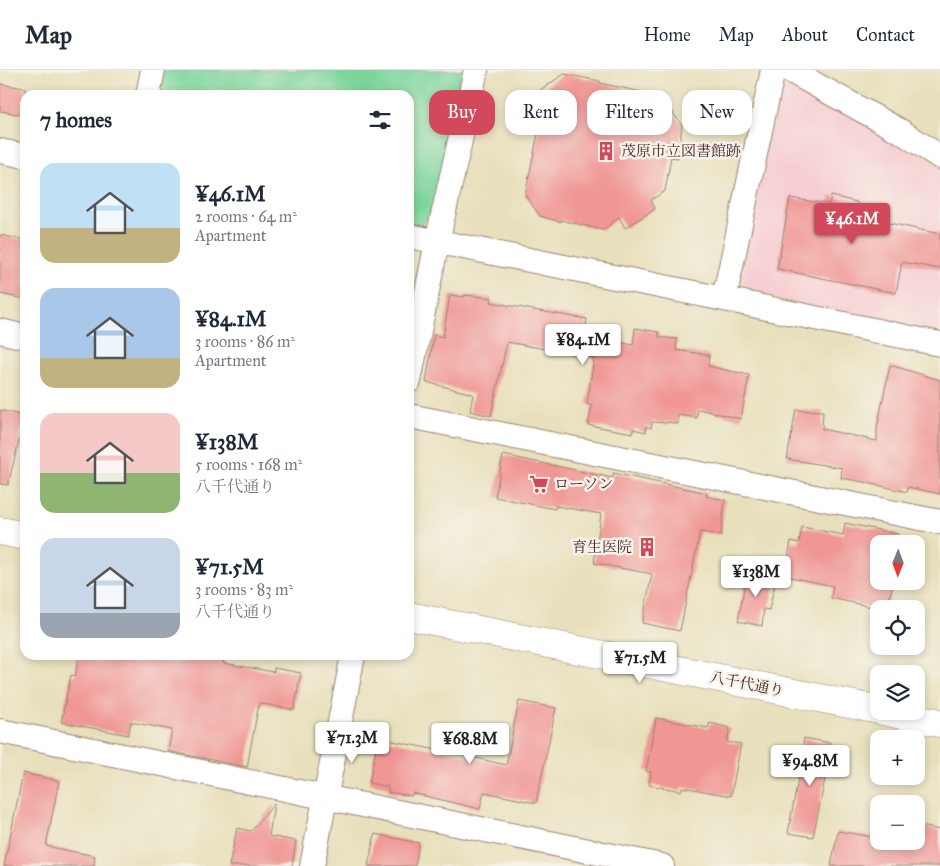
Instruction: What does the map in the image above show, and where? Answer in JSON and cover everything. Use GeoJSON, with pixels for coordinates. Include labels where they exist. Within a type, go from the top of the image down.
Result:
{"type":"FeatureCollection","features":[{"type":"Feature","properties":{"kind":"street"},"geometry":{"type":"LineString","coordinates":[[149,90],[153,70]]}},
{"type":"Feature","properties":{"kind":"street"},"geometry":{"type":"LineString","coordinates":[[414,357],[476,70]]}},
{"type":"Feature","properties":{"kind":"street"},"geometry":{"type":"LineString","coordinates":[[724,299],[773,70]]}},
{"type":"Feature","properties":{"kind":"street"},"geometry":{"type":"LineString","coordinates":[[789,70],[902,132],[940,157]]}},
{"type":"Feature","properties":{"kind":"street"},"geometry":{"type":"LineString","coordinates":[[0,151],[20,155]]}},
{"type":"Feature","properties":{"kind":"street"},"geometry":{"type":"LineString","coordinates":[[414,237],[940,344]]}},
{"type":"Feature","properties":{"kind":"street"},"geometry":{"type":"LineString","coordinates":[[0,331],[20,335]]}},
{"type":"Feature","properties":{"kind":"street"},"geometry":{"type":"LineString","coordinates":[[414,417],[940,522]]}},
{"type":"Feature","properties":{"kind":"street"},"geometry":{"type":"LineString","coordinates":[[0,531],[20,535]]}},
{"type":"Feature","properties":{"kind":"street","name":"八千代通り"},"geometry":{"type":"LineString","coordinates":[[414,617],[870,708]]}},
{"type":"Feature","properties":{"kind":"street"},"geometry":{"type":"LineString","coordinates":[[312,866],[353,660]]}},
{"type":"Feature","properties":{"kind":"street"},"geometry":{"type":"LineString","coordinates":[[925,720],[940,723]]}},
{"type":"Feature","properties":{"kind":"street"},"geometry":{"type":"LineString","coordinates":[[0,731],[662,866]]}},
{"type":"Feature","properties":{"kind":"shaded area"},"geometry":{"type":"Polygon","coordinates":[[[794,84],[940,166],[940,332],[751,293],[740,276],[778,92],[794,84]]]}},
{"type":"Feature","properties":{"kind":"green space"},"geometry":{"type":"Polygon","coordinates":[[[161,70],[467,70],[462,90],[429,90],[429,135],[452,135],[435,212],[416,229],[414,228],[414,90],[157,90],[161,70]]]}},
{"type":"Feature","properties":{"kind":"building","name":"茂原市立図書館跡"},"geometry":{"type":"Polygon","coordinates":[[[564,74],[632,90],[587,90],[587,135],[672,135],[672,112],[682,125],[678,158],[671,157],[665,191],[651,200],[655,209],[625,228],[619,217],[603,230],[540,216],[525,195],[538,135],[577,135],[577,90],[540,90],[564,74]]]}},
{"type":"Feature","properties":{"kind":"building"},"geometry":{"type":"Polygon","coordinates":[[[0,84],[25,88],[25,90],[20,90],[20,114],[0,111],[0,84]]]}},
{"type":"Feature","properties":{"kind":"building"},"geometry":{"type":"Polygon","coordinates":[[[831,196],[857,202],[857,216],[940,234],[940,269],[902,262],[896,293],[777,269],[790,198],[829,204],[831,196]]]}},
{"type":"Feature","properties":{"kind":"building"},"geometry":{"type":"Polygon","coordinates":[[[0,235],[20,239],[20,298],[0,294],[0,235]]]}},
{"type":"Feature","properties":{"kind":"building"},"geometry":{"type":"Polygon","coordinates":[[[450,295],[492,298],[491,302],[587,319],[585,334],[633,345],[635,328],[659,332],[659,337],[677,339],[676,350],[709,355],[708,366],[749,375],[741,419],[698,409],[697,418],[678,415],[678,424],[652,422],[651,428],[646,426],[646,432],[633,429],[633,433],[588,425],[592,406],[587,404],[594,358],[507,342],[491,416],[470,411],[473,394],[426,382],[434,335],[443,337],[450,295]]]}},
{"type":"Feature","properties":{"kind":"building"},"geometry":{"type":"Polygon","coordinates":[[[890,365],[940,380],[940,494],[908,487],[907,492],[841,478],[842,468],[787,459],[796,410],[823,411],[822,429],[877,441],[877,428],[890,365]]]}},
{"type":"Feature","properties":{"kind":"building"},"geometry":{"type":"Polygon","coordinates":[[[0,410],[20,415],[20,436],[8,485],[0,484],[0,410]]]}},
{"type":"Feature","properties":{"kind":"building"},"geometry":{"type":"Polygon","coordinates":[[[503,455],[613,478],[613,473],[707,493],[706,496],[725,500],[721,535],[700,532],[680,631],[642,623],[652,574],[594,563],[601,514],[556,506],[555,509],[495,497],[503,455]]]}},
{"type":"Feature","properties":{"kind":"building"},"geometry":{"type":"Polygon","coordinates":[[[845,523],[898,534],[870,535],[870,590],[891,590],[889,600],[870,600],[870,607],[831,598],[833,586],[785,576],[791,541],[799,543],[802,527],[843,535],[845,523]]]}},
{"type":"Feature","properties":{"kind":"building"},"geometry":{"type":"Polygon","coordinates":[[[747,571],[776,579],[769,610],[764,609],[762,626],[738,621],[747,571]]]}},
{"type":"Feature","properties":{"kind":"building"},"geometry":{"type":"Polygon","coordinates":[[[78,660],[224,660],[223,663],[274,672],[274,668],[301,673],[294,710],[259,703],[247,767],[168,751],[172,730],[131,722],[128,735],[61,722],[71,675],[75,676],[78,660]]]}},
{"type":"Feature","properties":{"kind":"building"},"geometry":{"type":"Polygon","coordinates":[[[519,701],[556,708],[536,803],[484,792],[480,809],[412,793],[412,796],[388,792],[388,787],[369,783],[378,738],[506,765],[519,701]]]}},
{"type":"Feature","properties":{"kind":"building"},"geometry":{"type":"Polygon","coordinates":[[[656,718],[708,728],[710,723],[730,728],[727,742],[741,744],[731,796],[682,787],[681,791],[649,785],[651,772],[646,771],[656,718]]]}},
{"type":"Feature","properties":{"kind":"building"},"geometry":{"type":"Polygon","coordinates":[[[804,738],[831,743],[813,837],[788,833],[804,738]]]}},
{"type":"Feature","properties":{"kind":"building"},"geometry":{"type":"Polygon","coordinates":[[[23,773],[59,781],[46,846],[95,856],[94,866],[4,866],[23,773]]]}},
{"type":"Feature","properties":{"kind":"building"},"geometry":{"type":"Polygon","coordinates":[[[274,804],[269,836],[296,841],[292,866],[229,866],[237,828],[251,831],[274,804]]]}},
{"type":"Feature","properties":{"kind":"building"},"geometry":{"type":"Polygon","coordinates":[[[925,827],[940,830],[940,866],[831,866],[838,831],[870,836],[870,850],[925,850],[925,827]]]}},
{"type":"Feature","properties":{"kind":"building"},"geometry":{"type":"Polygon","coordinates":[[[375,834],[419,843],[415,866],[368,866],[375,834]]]}},
{"type":"Feature","properties":{"kind":"place","name":"茂原市立図書館跡"},"geometry":{"type":"Point","coordinates":[606,151]}},
{"type":"Feature","properties":{"kind":"place","name":"ローソン"},"geometry":{"type":"Point","coordinates":[539,484]}},
{"type":"Feature","properties":{"kind":"place","name":"育生医院"},"geometry":{"type":"Point","coordinates":[647,547]}}]}
